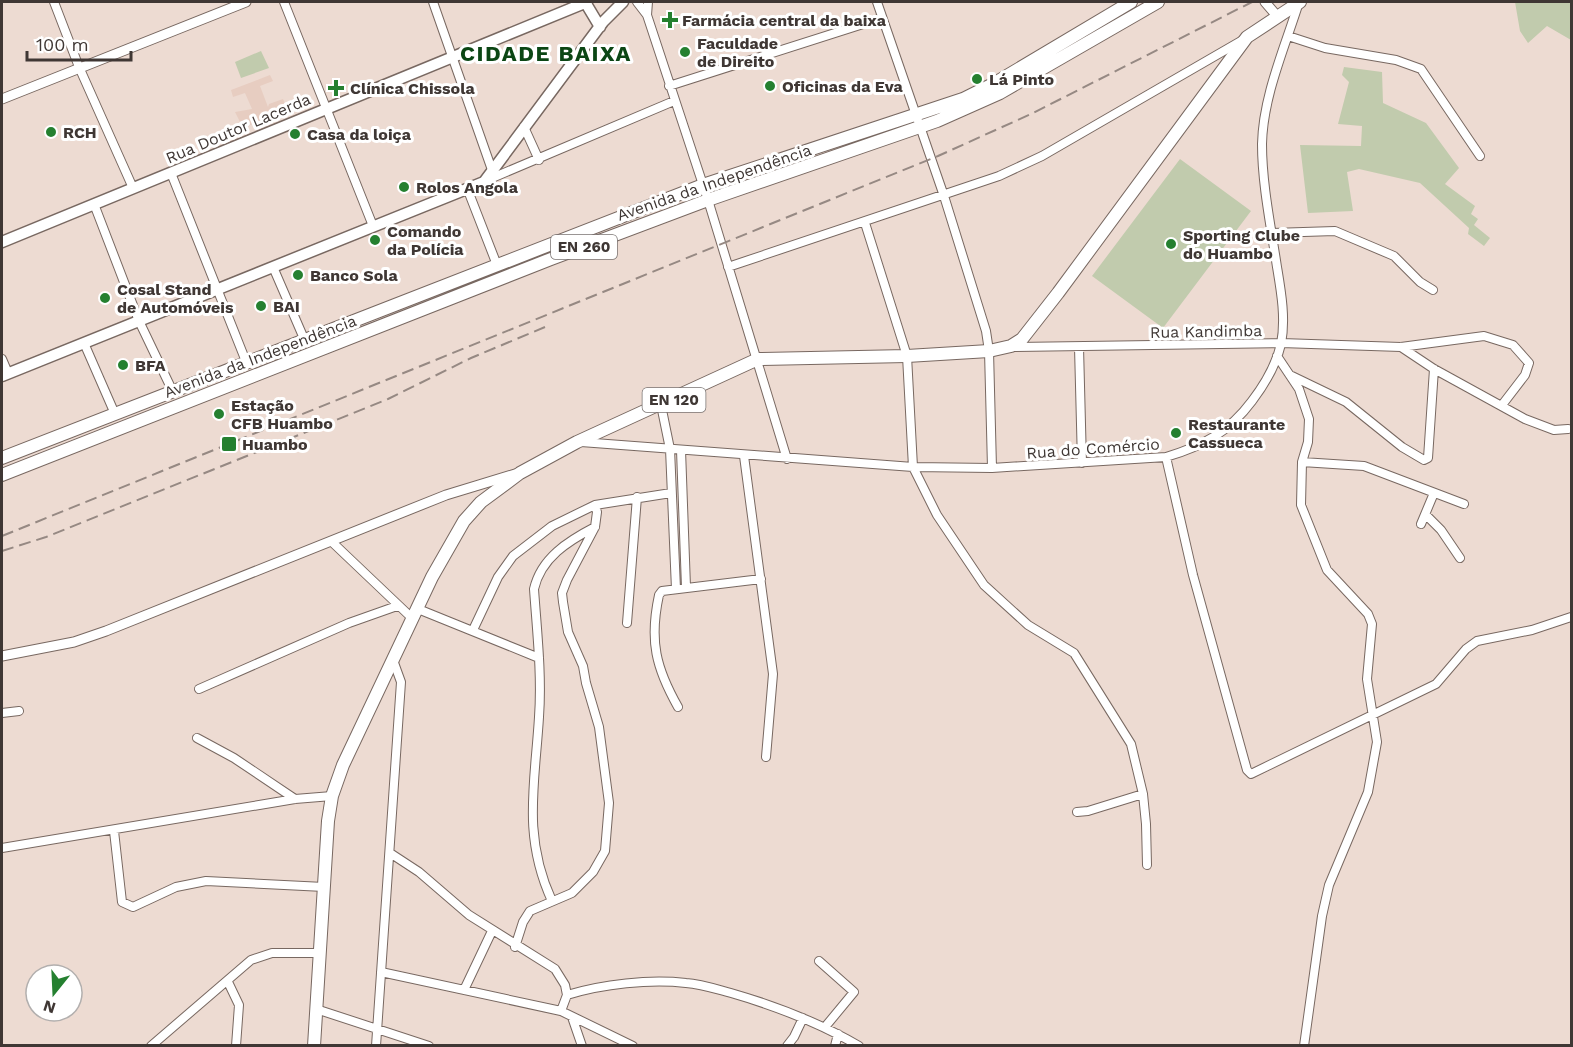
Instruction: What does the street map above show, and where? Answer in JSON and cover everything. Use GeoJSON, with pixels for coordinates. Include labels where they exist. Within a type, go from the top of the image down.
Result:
{"type":"FeatureCollection","features":[{"type":"Feature","properties":{"kind":"main road","name":"Rua Doutor Lacerda"},"geometry":{"type":"LineString","coordinates":[[2,242],[586,2]]}},
{"type":"Feature","properties":{"kind":"main road"},"geometry":{"type":"LineString","coordinates":[[586,2],[600,27]]}},
{"type":"Feature","properties":{"kind":"main road"},"geometry":{"type":"LineString","coordinates":[[5,375],[484,182],[600,27],[623,2]]}},
{"type":"Feature","properties":{"kind":"main road","name":"Avenida da Independência"},"geometry":{"type":"LineString","coordinates":[[2,459],[210,379],[616,217],[703,185],[963,99],[995,83],[1131,2]]}},
{"type":"Feature","properties":{"kind":"main road","name":"Avenida da Independência"},"geometry":{"type":"LineString","coordinates":[[2,475],[622,232],[919,128],[1000,93],[1158,2]]}},
{"type":"Feature","properties":{"kind":"main road"},"geometry":{"type":"LineString","coordinates":[[1011,346],[1022,339],[1058,293],[1247,37],[1300,2]]}},
{"type":"Feature","properties":{"kind":"main road"},"geometry":{"type":"LineString","coordinates":[[805,153],[810,166]]}},
{"type":"Feature","properties":{"kind":"main road"},"geometry":{"type":"LineString","coordinates":[[616,217],[622,232]]}},
{"type":"Feature","properties":{"kind":"main road"},"geometry":{"type":"LineString","coordinates":[[604,222],[610,237]]}},
{"type":"Feature","properties":{"kind":"main road"},"geometry":{"type":"LineString","coordinates":[[406,301],[412,313]]}},
{"type":"Feature","properties":{"kind":"main road","name":"EN 120"},"geometry":{"type":"LineString","coordinates":[[314,1046],[328,821],[332,796],[344,765],[445,552],[464,520],[481,502],[520,473],[577,442],[758,359],[907,356],[989,351],[1011,346]]}},
{"type":"Feature","properties":{"kind":"main road"},"geometry":{"type":"LineString","coordinates":[[210,379],[216,392]]}},
{"type":"Feature","properties":{"kind":"main road"},"geometry":{"type":"LineString","coordinates":[[49,440],[55,454]]}},
{"type":"Feature","properties":{"kind":"street"},"geometry":{"type":"LineString","coordinates":[[54,2],[79,67],[133,188]]}},
{"type":"Feature","properties":{"kind":"street"},"geometry":{"type":"LineString","coordinates":[[2,99],[246,2]]}},
{"type":"Feature","properties":{"kind":"street"},"geometry":{"type":"LineString","coordinates":[[284,2],[328,107],[373,226]]}},
{"type":"Feature","properties":{"kind":"street"},"geometry":{"type":"LineString","coordinates":[[433,2],[492,170]]}},
{"type":"Feature","properties":{"kind":"street"},"geometry":{"type":"LineString","coordinates":[[637,2],[646,15],[708,200],[787,459]]}},
{"type":"Feature","properties":{"kind":"street"},"geometry":{"type":"LineString","coordinates":[[646,15],[648,2]]}},
{"type":"Feature","properties":{"kind":"street"},"geometry":{"type":"LineString","coordinates":[[877,2],[914,116],[944,196],[986,331],[989,351],[992,468]]}},
{"type":"Feature","properties":{"kind":"street"},"geometry":{"type":"LineString","coordinates":[[1265,2],[1276,16]]}},
{"type":"Feature","properties":{"kind":"street","name":"Rua do Comércio"},"geometry":{"type":"LineString","coordinates":[[577,442],[913,467],[992,468],[1167,457],[1204,444],[1234,422],[1260,391],[1281,343],[1283,317],[1262,143],[1268,106],[1300,2]]}},
{"type":"Feature","properties":{"kind":"street"},"geometry":{"type":"LineString","coordinates":[[669,86],[882,18]]}},
{"type":"Feature","properties":{"kind":"street"},"geometry":{"type":"LineString","coordinates":[[1288,36],[1325,48],[1412,63],[1421,69],[1480,156]]}},
{"type":"Feature","properties":{"kind":"street"},"geometry":{"type":"LineString","coordinates":[[728,267],[865,223],[999,176],[1042,156],[1247,37]]}},
{"type":"Feature","properties":{"kind":"street"},"geometry":{"type":"LineString","coordinates":[[484,182],[674,101]]}},
{"type":"Feature","properties":{"kind":"street"},"geometry":{"type":"LineString","coordinates":[[524,127],[539,160]]}},
{"type":"Feature","properties":{"kind":"street"},"geometry":{"type":"LineString","coordinates":[[171,173],[247,364]]}},
{"type":"Feature","properties":{"kind":"street"},"geometry":{"type":"LineString","coordinates":[[467,188],[497,264]]}},
{"type":"Feature","properties":{"kind":"street"},"geometry":{"type":"LineString","coordinates":[[94,204],[139,321],[173,392]]}},
{"type":"Feature","properties":{"kind":"street"},"geometry":{"type":"LineString","coordinates":[[865,223],[907,356],[913,467],[937,515],[984,585],[1028,625],[1063,645],[1078,658],[1131,744],[1143,794],[1147,865]]}},
{"type":"Feature","properties":{"kind":"street"},"geometry":{"type":"LineString","coordinates":[[1272,233],[1335,231],[1394,256],[1420,282],[1433,290]]}},
{"type":"Feature","properties":{"kind":"street"},"geometry":{"type":"LineString","coordinates":[[273,267],[306,341]]}},
{"type":"Feature","properties":{"kind":"street","name":"Rua Kandimba"},"geometry":{"type":"LineString","coordinates":[[1011,346],[1281,343],[1401,347],[1484,336],[1513,345],[1529,363],[1528,370],[1502,405]]}},
{"type":"Feature","properties":{"kind":"street"},"geometry":{"type":"LineString","coordinates":[[84,343],[115,414]]}},
{"type":"Feature","properties":{"kind":"street"},"geometry":{"type":"LineString","coordinates":[[1078,347],[1082,463]]}},
{"type":"Feature","properties":{"kind":"street"},"geometry":{"type":"LineString","coordinates":[[1401,347],[1434,369],[1525,419],[1554,430],[1568,429]]}},
{"type":"Feature","properties":{"kind":"street"},"geometry":{"type":"LineString","coordinates":[[1277,356],[1292,376],[1305,403],[1308,419],[1308,442],[1302,462],[1301,505],[1327,570],[1368,614],[1372,624],[1367,679],[1377,742],[1373,771],[1361,812],[1329,885],[1322,916],[1304,1046]]}},
{"type":"Feature","properties":{"kind":"street"},"geometry":{"type":"LineString","coordinates":[[2,359],[5,375]]}},
{"type":"Feature","properties":{"kind":"street"},"geometry":{"type":"LineString","coordinates":[[1292,376],[1346,402],[1402,447],[1424,460],[1428,458],[1434,369]]}},
{"type":"Feature","properties":{"kind":"street"},"geometry":{"type":"LineString","coordinates":[[662,405],[670,449],[676,589]]}},
{"type":"Feature","properties":{"kind":"street"},"geometry":{"type":"LineString","coordinates":[[681,450],[686,587]]}},
{"type":"Feature","properties":{"kind":"street"},"geometry":{"type":"LineString","coordinates":[[744,456],[773,674],[766,757]]}},
{"type":"Feature","properties":{"kind":"street"},"geometry":{"type":"LineString","coordinates":[[1167,457],[1193,575],[1247,770],[1251,774],[1436,684],[1466,649],[1477,641],[1532,630],[1571,617]]}},
{"type":"Feature","properties":{"kind":"street"},"geometry":{"type":"LineString","coordinates":[[1302,462],[1364,466],[1464,504]]}},
{"type":"Feature","properties":{"kind":"street"},"geometry":{"type":"LineString","coordinates":[[2,656],[74,642],[106,631],[446,495],[520,473]]}},
{"type":"Feature","properties":{"kind":"street"},"geometry":{"type":"LineString","coordinates":[[473,630],[498,577],[513,556],[552,526],[595,505],[672,493]]}},
{"type":"Feature","properties":{"kind":"street"},"geometry":{"type":"LineString","coordinates":[[1421,524],[1434,493]]}},
{"type":"Feature","properties":{"kind":"street"},"geometry":{"type":"LineString","coordinates":[[627,623],[637,497]]}},
{"type":"Feature","properties":{"kind":"street"},"geometry":{"type":"LineString","coordinates":[[515,947],[523,922],[530,911],[572,893],[593,872],[605,851],[609,803],[599,727],[586,683],[584,666],[568,632],[562,602],[562,593],[567,580],[595,527],[597,512],[595,505]]}},
{"type":"Feature","properties":{"kind":"street"},"geometry":{"type":"LineString","coordinates":[[1426,515],[1441,530],[1460,558]]}},
{"type":"Feature","properties":{"kind":"street"},"geometry":{"type":"LineString","coordinates":[[552,902],[541,876],[531,814],[539,716],[539,658],[534,589],[537,575],[549,558],[576,537],[595,527]]}},
{"type":"Feature","properties":{"kind":"street"},"geometry":{"type":"LineString","coordinates":[[332,542],[397,606],[415,614],[473,630],[539,658]]}},
{"type":"Feature","properties":{"kind":"street"},"geometry":{"type":"LineString","coordinates":[[678,707],[659,672],[655,651],[659,595],[662,591],[686,587],[761,579]]}},
{"type":"Feature","properties":{"kind":"street"},"geometry":{"type":"LineString","coordinates":[[199,688],[349,623],[397,606]]}},
{"type":"Feature","properties":{"kind":"street"},"geometry":{"type":"LineString","coordinates":[[376,1046],[401,682],[393,660]]}},
{"type":"Feature","properties":{"kind":"street"},"geometry":{"type":"LineString","coordinates":[[2,713],[20,711]]}},
{"type":"Feature","properties":{"kind":"street"},"geometry":{"type":"LineString","coordinates":[[197,738],[234,758],[295,799]]}},
{"type":"Feature","properties":{"kind":"street"},"geometry":{"type":"LineString","coordinates":[[1077,812],[1088,812],[1143,794]]}},
{"type":"Feature","properties":{"kind":"street"},"geometry":{"type":"LineString","coordinates":[[2,848],[295,799],[332,796]]}},
{"type":"Feature","properties":{"kind":"street"},"geometry":{"type":"LineString","coordinates":[[114,831],[122,902],[133,907],[176,887],[206,881],[324,887]]}},
{"type":"Feature","properties":{"kind":"street"},"geometry":{"type":"LineString","coordinates":[[390,853],[412,867],[492,932],[555,969],[565,985],[567,995],[561,1011]]}},
{"type":"Feature","properties":{"kind":"street"},"geometry":{"type":"LineString","coordinates":[[464,990],[492,932]]}},
{"type":"Feature","properties":{"kind":"street"},"geometry":{"type":"LineString","coordinates":[[151,1046],[251,960],[262,955],[319,954]]}},
{"type":"Feature","properties":{"kind":"street"},"geometry":{"type":"LineString","coordinates":[[819,961],[854,992],[825,1027]]}},
{"type":"Feature","properties":{"kind":"street"},"geometry":{"type":"LineString","coordinates":[[381,972],[561,1011],[633,1046]]}},
{"type":"Feature","properties":{"kind":"street"},"geometry":{"type":"LineString","coordinates":[[228,982],[239,1005],[236,1046]]}},
{"type":"Feature","properties":{"kind":"street"},"geometry":{"type":"LineString","coordinates":[[567,995],[633,984],[687,982],[767,1004],[825,1027],[859,1046]]}},
{"type":"Feature","properties":{"kind":"street"},"geometry":{"type":"LineString","coordinates":[[316,1009],[378,1027],[429,1046]]}},
{"type":"Feature","properties":{"kind":"street"},"geometry":{"type":"LineString","coordinates":[[572,1017],[582,1046]]}},
{"type":"Feature","properties":{"kind":"street"},"geometry":{"type":"LineString","coordinates":[[787,1046],[794,1038],[803,1018]]}},
{"type":"Feature","properties":{"kind":"street"},"geometry":{"type":"LineString","coordinates":[[835,1046],[838,1034]]}},
{"type":"Feature","properties":{"kind":"shaded area"},"geometry":{"type":"Polygon","coordinates":[[[270,75],[273,81],[260,86],[268,107],[269,104],[283,99],[288,110],[243,128],[235,112],[252,109],[245,93],[233,97],[231,90],[270,75]]]}},
{"type":"Feature","properties":{"kind":"green space"},"geometry":{"type":"Polygon","coordinates":[[[1515,2],[1571,2],[1571,40],[1547,26],[1528,43],[1520,31],[1515,2]]]}},
{"type":"Feature","properties":{"kind":"green space"},"geometry":{"type":"Polygon","coordinates":[[[261,51],[269,68],[241,78],[235,62],[261,51]]]}},
{"type":"Feature","properties":{"kind":"green space"},"geometry":{"type":"Polygon","coordinates":[[[1344,67],[1382,72],[1383,103],[1426,123],[1459,168],[1445,184],[1475,206],[1471,214],[1478,219],[1474,225],[1490,238],[1484,246],[1468,234],[1469,228],[1420,183],[1359,169],[1347,172],[1353,211],[1308,213],[1300,145],[1361,146],[1362,126],[1338,124],[1349,82],[1342,75],[1344,67]]]}},
{"type":"Feature","properties":{"kind":"green space","name":"Sporting Clube do Huambo"},"geometry":{"type":"Polygon","coordinates":[[[1180,159],[1251,211],[1163,328],[1092,276],[1180,159]]]}},
{"type":"Feature","properties":{"kind":"railway"},"geometry":{"type":"LineString","coordinates":[[2,536],[938,156],[1031,114],[1252,2]]}},
{"type":"Feature","properties":{"kind":"railway"},"geometry":{"type":"LineString","coordinates":[[2,551],[46,537],[388,399],[471,358],[545,327]]}},
{"type":"Feature","properties":{"kind":"place","name":"Farmácia central da baixa"},"geometry":{"type":"Point","coordinates":[670,20]}},
{"type":"Feature","properties":{"kind":"place","name":"Faculdade de Direito"},"geometry":{"type":"Point","coordinates":[685,52]}},
{"type":"Feature","properties":{"kind":"place","name":"Lá Pinto"},"geometry":{"type":"Point","coordinates":[977,79]}},
{"type":"Feature","properties":{"kind":"place","name":"Oficinas da Eva"},"geometry":{"type":"Point","coordinates":[770,86]}},
{"type":"Feature","properties":{"kind":"place","name":"Clínica Chissola"},"geometry":{"type":"Point","coordinates":[336,88]}},
{"type":"Feature","properties":{"kind":"place","name":"RCH"},"geometry":{"type":"Point","coordinates":[51,132]}},
{"type":"Feature","properties":{"kind":"place","name":"Casa da loiça"},"geometry":{"type":"Point","coordinates":[295,134]}},
{"type":"Feature","properties":{"kind":"place","name":"Rolos Angola"},"geometry":{"type":"Point","coordinates":[404,187]}},
{"type":"Feature","properties":{"kind":"place","name":"Comando da Polícia"},"geometry":{"type":"Point","coordinates":[375,240]}},
{"type":"Feature","properties":{"kind":"place","name":"Sporting Clube do Huambo"},"geometry":{"type":"Point","coordinates":[1171,244]}},
{"type":"Feature","properties":{"kind":"place","name":"Banco Sola"},"geometry":{"type":"Point","coordinates":[298,275]}},
{"type":"Feature","properties":{"kind":"place","name":"Cosal Stand de Automóveis"},"geometry":{"type":"Point","coordinates":[105,298]}},
{"type":"Feature","properties":{"kind":"place","name":"BAI"},"geometry":{"type":"Point","coordinates":[261,306]}},
{"type":"Feature","properties":{"kind":"place","name":"BFA"},"geometry":{"type":"Point","coordinates":[123,365]}},
{"type":"Feature","properties":{"kind":"place","name":"Estação CFB Huambo"},"geometry":{"type":"Point","coordinates":[219,414]}},
{"type":"Feature","properties":{"kind":"place","name":"Restaurante Cassueca"},"geometry":{"type":"Point","coordinates":[1176,433]}},
{"type":"Feature","properties":{"kind":"place","name":"Huambo"},"geometry":{"type":"Point","coordinates":[229,444]}},
{"type":"Feature","properties":{"kind":"district","name":"CIDADE BAIXA"},"geometry":{"type":"Point","coordinates":[546,53]}}]}
